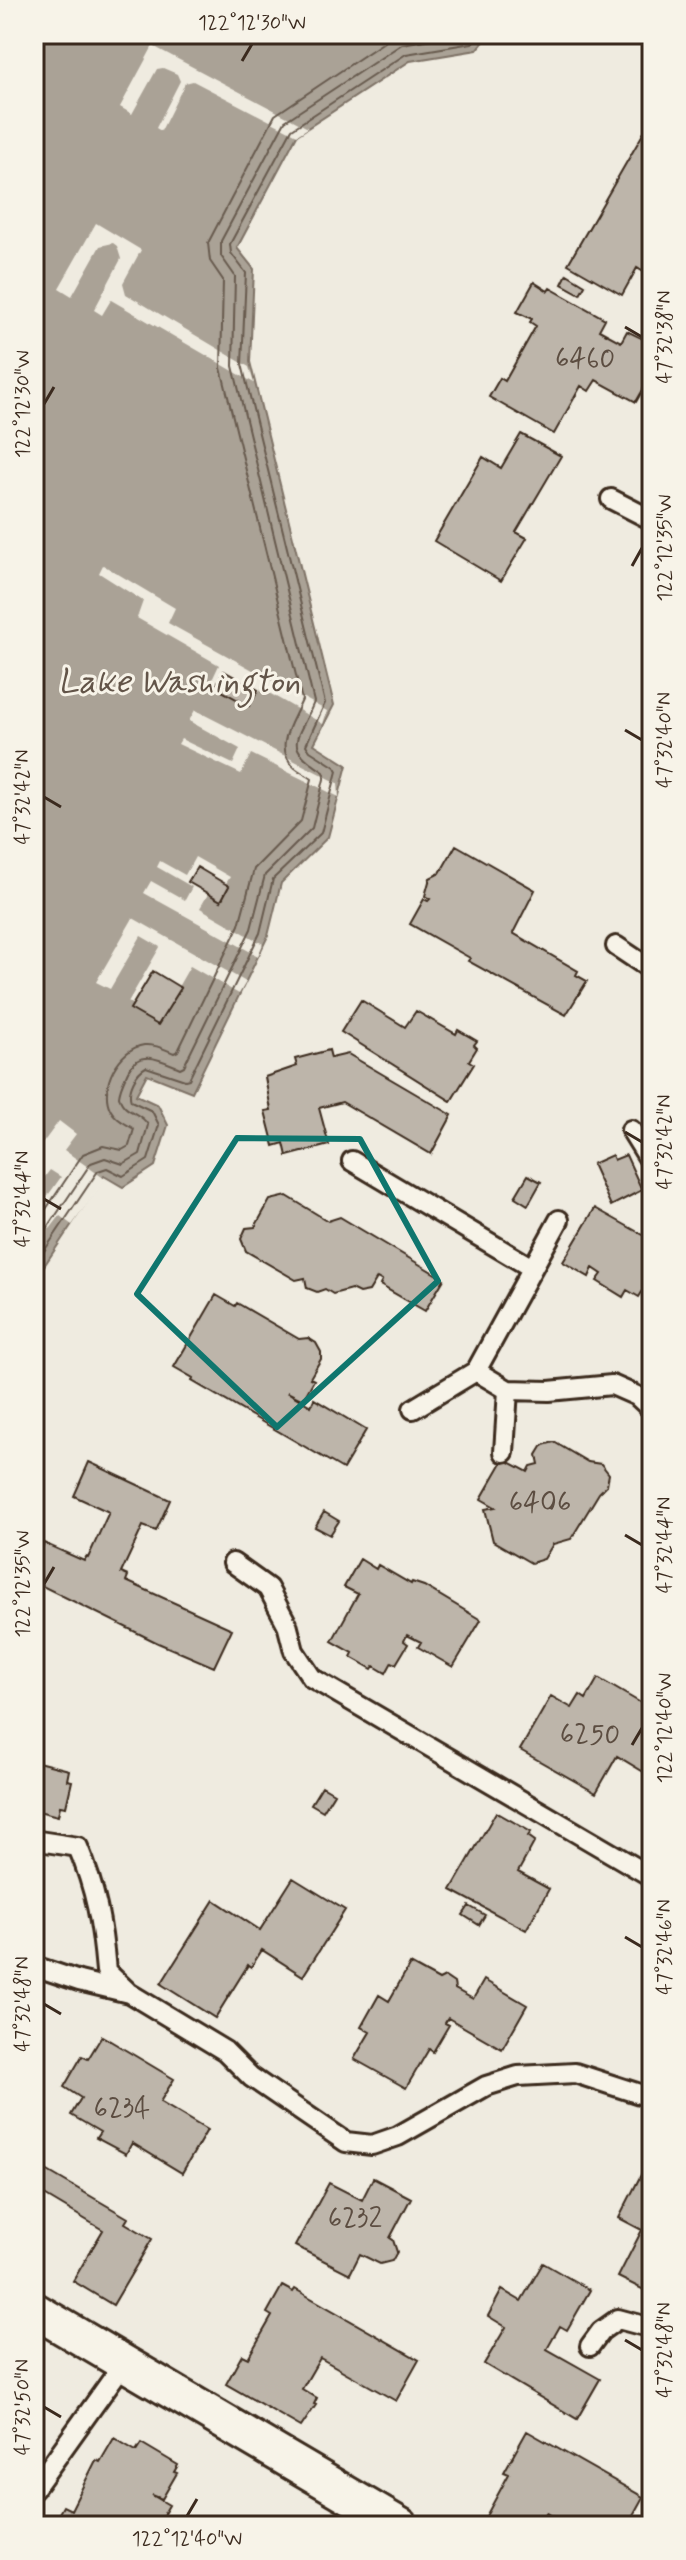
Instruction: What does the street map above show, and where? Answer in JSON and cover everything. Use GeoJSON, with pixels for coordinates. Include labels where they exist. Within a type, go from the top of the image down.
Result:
{"type":"FeatureCollection","features":[{"type":"Feature","properties":{"kind":"street"},"geometry":{"type":"LineString","coordinates":[[34,2310],[401,2526]]}},
{"type":"Feature","properties":{"kind":"lane"},"geometry":{"type":"LineString","coordinates":[[611,499],[652,520]]}},
{"type":"Feature","properties":{"kind":"lane"},"geometry":{"type":"LineString","coordinates":[[616,946],[652,970]]}},
{"type":"Feature","properties":{"kind":"lane"},"geometry":{"type":"LineString","coordinates":[[631,1130],[652,1164]]}},
{"type":"Feature","properties":{"kind":"lane"},"geometry":{"type":"LineString","coordinates":[[352,1161],[532,1268]]}},
{"type":"Feature","properties":{"kind":"lane"},"geometry":{"type":"LineString","coordinates":[[413,1409],[476,1371],[559,1220]]}},
{"type":"Feature","properties":{"kind":"lane"},"geometry":{"type":"LineString","coordinates":[[476,1371],[508,1390],[549,1391],[612,1385],[637,1396],[652,1410]]}},
{"type":"Feature","properties":{"kind":"lane"},"geometry":{"type":"LineString","coordinates":[[504,1452],[508,1390]]}},
{"type":"Feature","properties":{"kind":"lane"},"geometry":{"type":"LineString","coordinates":[[233,1563],[268,1588],[287,1624],[294,1651],[312,1678],[652,1877]]}},
{"type":"Feature","properties":{"kind":"lane"},"geometry":{"type":"LineString","coordinates":[[39,1841],[78,1847],[93,1882],[103,1933],[106,1971],[129,1993],[225,2051],[251,2077],[346,2142],[372,2145],[398,2136],[486,2086],[518,2076],[575,2073],[652,2098]]}},
{"type":"Feature","properties":{"kind":"lane"},"geometry":{"type":"LineString","coordinates":[[34,1966],[129,1993]]}},
{"type":"Feature","properties":{"kind":"lane"},"geometry":{"type":"LineString","coordinates":[[590,2346],[601,2331],[618,2319],[648,2327],[652,2331]]}},
{"type":"Feature","properties":{"kind":"lane"},"geometry":{"type":"LineString","coordinates":[[34,2489],[124,2363]]}},
{"type":"Feature","properties":{"kind":"highlighted area"},"geometry":{"type":"Polygon","coordinates":[[[237,1138],[360,1139],[438,1281],[277,1427],[137,1294],[237,1138]]]}},
{"type":"Feature","properties":{"kind":"water","name":"Lake Washington"},"geometry":{"type":"Polygon","coordinates":[[[34,34],[490,34],[477,50],[410,61],[297,135],[237,248],[254,269],[250,362],[334,705],[314,744],[347,765],[328,837],[281,883],[268,936],[192,1092],[147,1074],[136,1095],[158,1105],[168,1125],[155,1166],[123,1187],[104,1176],[34,1281],[34,34]]]}},
{"type":"Feature","properties":{"kind":"pier"},"geometry":{"type":"Polygon","coordinates":[[[153,46],[308,128],[297,135],[193,81],[185,83],[161,131],[156,128],[180,81],[177,74],[163,68],[157,69],[132,114],[120,107],[153,46]]]}},
{"type":"Feature","properties":{"kind":"pier"},"geometry":{"type":"Polygon","coordinates":[[[96,223],[141,250],[123,283],[126,294],[249,367],[254,383],[111,300],[102,315],[94,310],[121,259],[113,243],[100,246],[72,296],[59,288],[96,223]]]}},
{"type":"Feature","properties":{"kind":"pier"},"geometry":{"type":"Polygon","coordinates":[[[103,565],[175,608],[168,623],[327,711],[323,724],[262,689],[246,699],[212,680],[219,665],[137,618],[143,601],[99,573],[103,565]]]}},
{"type":"Feature","properties":{"kind":"pier"},"geometry":{"type":"Polygon","coordinates":[[[195,710],[338,783],[339,797],[251,754],[241,774],[178,744],[181,739],[233,764],[240,749],[189,721],[195,710]]]}},
{"type":"Feature","properties":{"kind":"pier"},"geometry":{"type":"Polygon","coordinates":[[[195,857],[230,877],[220,893],[211,889],[200,908],[263,944],[258,956],[144,893],[151,881],[185,900],[192,887],[157,867],[160,861],[185,875],[195,857]]]}},
{"type":"Feature","properties":{"kind":"pier"},"geometry":{"type":"Polygon","coordinates":[[[133,918],[246,982],[239,994],[190,966],[159,1020],[128,1002],[160,947],[141,936],[110,989],[96,982],[133,918]]]}},
{"type":"Feature","properties":{"kind":"pier"},"geometry":{"type":"Polygon","coordinates":[[[59,1121],[76,1134],[64,1150],[105,1179],[72,1225],[60,1216],[50,1229],[34,1215],[61,1177],[50,1170],[40,1183],[34,1179],[34,1155],[59,1121]]]}},
{"type":"Feature","properties":{"kind":"building"},"geometry":{"type":"Polygon","coordinates":[[[644,132],[652,136],[652,277],[637,268],[622,295],[568,264],[644,132]]]}},
{"type":"Feature","properties":{"kind":"building"},"geometry":{"type":"Polygon","coordinates":[[[567,274],[585,285],[580,294],[562,284],[567,274]]]}},
{"type":"Feature","properties":{"kind":"building"},"geometry":{"type":"Polygon","coordinates":[[[534,282],[605,319],[599,330],[621,342],[627,331],[652,343],[652,374],[636,402],[596,380],[589,391],[581,386],[554,434],[489,397],[500,378],[505,381],[536,326],[530,322],[532,319],[517,312],[534,282]]]}},
{"type":"Feature","properties":{"kind":"building"},"geometry":{"type":"Polygon","coordinates":[[[521,434],[561,456],[516,532],[527,538],[501,581],[434,541],[483,457],[501,468],[521,434]]]}},
{"type":"Feature","properties":{"kind":"building"},"geometry":{"type":"Polygon","coordinates":[[[224,671],[258,690],[249,706],[215,687],[224,671]]]}},
{"type":"Feature","properties":{"kind":"building"},"geometry":{"type":"Polygon","coordinates":[[[456,845],[535,890],[513,933],[578,971],[576,975],[587,981],[566,1015],[468,961],[470,958],[410,924],[424,899],[430,899],[425,896],[430,878],[440,873],[456,845]]]}},
{"type":"Feature","properties":{"kind":"building"},"geometry":{"type":"Polygon","coordinates":[[[197,867],[229,886],[221,901],[188,882],[197,867]]]}},
{"type":"Feature","properties":{"kind":"building"},"geometry":{"type":"Polygon","coordinates":[[[153,971],[181,988],[158,1025],[130,1009],[153,971]]]}},
{"type":"Feature","properties":{"kind":"building"},"geometry":{"type":"Polygon","coordinates":[[[361,1000],[405,1027],[416,1011],[456,1034],[458,1030],[477,1041],[474,1045],[477,1048],[469,1061],[474,1064],[451,1101],[341,1032],[361,1000]]]}},
{"type":"Feature","properties":{"kind":"building"},"geometry":{"type":"Polygon","coordinates":[[[329,1050],[331,1058],[348,1054],[452,1115],[431,1154],[342,1102],[319,1108],[329,1145],[287,1156],[284,1143],[274,1146],[265,1111],[271,1110],[265,1077],[297,1066],[295,1059],[329,1050]]]}},
{"type":"Feature","properties":{"kind":"building"},"geometry":{"type":"Polygon","coordinates":[[[612,1155],[614,1160],[626,1155],[642,1190],[611,1206],[592,1164],[612,1155]]]}},
{"type":"Feature","properties":{"kind":"building"},"geometry":{"type":"Polygon","coordinates":[[[528,1175],[541,1182],[528,1205],[515,1197],[528,1175]]]}},
{"type":"Feature","properties":{"kind":"building"},"geometry":{"type":"Polygon","coordinates":[[[287,1196],[328,1221],[340,1217],[444,1279],[425,1311],[380,1285],[382,1281],[377,1278],[369,1291],[359,1293],[351,1289],[333,1294],[325,1289],[317,1292],[307,1288],[305,1278],[296,1280],[246,1251],[241,1239],[246,1228],[255,1227],[270,1200],[287,1196]]]}},
{"type":"Feature","properties":{"kind":"building"},"geometry":{"type":"Polygon","coordinates":[[[595,1208],[652,1240],[652,1276],[639,1297],[627,1290],[623,1297],[597,1281],[602,1274],[593,1268],[589,1277],[563,1262],[595,1208]]]}},
{"type":"Feature","properties":{"kind":"building"},"geometry":{"type":"Polygon","coordinates":[[[216,1295],[235,1306],[237,1303],[299,1339],[308,1338],[316,1343],[321,1359],[310,1378],[314,1380],[303,1400],[287,1392],[311,1406],[314,1399],[366,1430],[343,1469],[192,1381],[193,1378],[174,1367],[216,1295]]]}},
{"type":"Feature","properties":{"kind":"building"},"geometry":{"type":"Polygon","coordinates":[[[554,1442],[588,1462],[601,1464],[609,1474],[607,1485],[571,1539],[553,1544],[544,1559],[531,1563],[493,1541],[485,1509],[495,1507],[481,1499],[504,1459],[528,1472],[531,1466],[539,1464],[537,1455],[543,1445],[554,1442]]]}},
{"type":"Feature","properties":{"kind":"building"},"geometry":{"type":"Polygon","coordinates":[[[89,1462],[170,1500],[156,1531],[143,1526],[121,1573],[128,1576],[126,1581],[232,1629],[214,1667],[34,1582],[34,1566],[44,1543],[84,1561],[88,1558],[109,1512],[74,1496],[89,1462]]]}},
{"type":"Feature","properties":{"kind":"building"},"geometry":{"type":"Polygon","coordinates":[[[324,1512],[339,1521],[330,1535],[315,1527],[324,1512]]]}},
{"type":"Feature","properties":{"kind":"building"},"geometry":{"type":"Polygon","coordinates":[[[360,1559],[376,1569],[378,1565],[411,1584],[424,1586],[481,1620],[453,1667],[418,1647],[421,1642],[407,1635],[404,1641],[408,1644],[396,1664],[392,1662],[386,1673],[351,1657],[353,1653],[332,1641],[358,1594],[344,1587],[360,1559]]]}},
{"type":"Feature","properties":{"kind":"building"},"geometry":{"type":"Polygon","coordinates":[[[598,1678],[646,1706],[641,1714],[652,1721],[652,1777],[617,1756],[596,1793],[520,1750],[551,1696],[572,1708],[580,1695],[586,1699],[598,1678]]]}},
{"type":"Feature","properties":{"kind":"building"},"geometry":{"type":"Polygon","coordinates":[[[34,1761],[69,1770],[67,1780],[72,1781],[66,1807],[60,1806],[58,1816],[34,1810],[34,1761]]]}},
{"type":"Feature","properties":{"kind":"building"},"geometry":{"type":"Polygon","coordinates":[[[322,1786],[334,1793],[323,1811],[311,1804],[322,1786]]]}},
{"type":"Feature","properties":{"kind":"building"},"geometry":{"type":"Polygon","coordinates":[[[496,1812],[531,1832],[528,1836],[535,1841],[518,1872],[549,1889],[526,1930],[451,1890],[496,1812]]]}},
{"type":"Feature","properties":{"kind":"building"},"geometry":{"type":"Polygon","coordinates":[[[293,1878],[345,1910],[303,1976],[262,1950],[251,1967],[248,1965],[215,2018],[161,1984],[214,1900],[260,1930],[293,1878]]]}},
{"type":"Feature","properties":{"kind":"building"},"geometry":{"type":"Polygon","coordinates":[[[469,1906],[485,1915],[479,1925],[463,1915],[469,1906]]]}},
{"type":"Feature","properties":{"kind":"building"},"geometry":{"type":"Polygon","coordinates":[[[410,1964],[439,1980],[445,1977],[454,1983],[455,1989],[473,1999],[484,1980],[527,2005],[502,2049],[448,2018],[445,2023],[449,2025],[433,2052],[429,2049],[406,2088],[354,2059],[370,2032],[361,2027],[379,1995],[389,2001],[410,1964]]]}},
{"type":"Feature","properties":{"kind":"building"},"geometry":{"type":"Polygon","coordinates":[[[102,2036],[174,2079],[160,2102],[207,2130],[182,2173],[132,2143],[126,2154],[96,2138],[100,2132],[71,2115],[81,2098],[64,2087],[82,2056],[88,2059],[102,2036]]]}},
{"type":"Feature","properties":{"kind":"building"},"geometry":{"type":"Polygon","coordinates":[[[34,2163],[128,2218],[125,2223],[152,2239],[113,2305],[73,2281],[103,2230],[36,2190],[34,2193],[34,2163]]]}},
{"type":"Feature","properties":{"kind":"building"},"geometry":{"type":"Polygon","coordinates":[[[645,2167],[652,2171],[652,2294],[618,2277],[642,2230],[619,2218],[645,2167]]]}},
{"type":"Feature","properties":{"kind":"building"},"geometry":{"type":"Polygon","coordinates":[[[373,2178],[411,2198],[390,2238],[397,2252],[392,2261],[380,2264],[360,2254],[350,2274],[295,2246],[329,2183],[362,2200],[373,2178]]]}},
{"type":"Feature","properties":{"kind":"building"},"geometry":{"type":"Polygon","coordinates":[[[543,2263],[590,2290],[567,2330],[560,2326],[547,2349],[600,2379],[577,2419],[484,2364],[506,2327],[488,2316],[502,2290],[521,2301],[543,2263]]]}},
{"type":"Feature","properties":{"kind":"building"},"geometry":{"type":"Polygon","coordinates":[[[282,2286],[293,2292],[295,2289],[419,2360],[396,2401],[320,2358],[302,2389],[317,2398],[316,2405],[301,2427],[226,2384],[242,2355],[248,2358],[272,2316],[267,2313],[282,2286]]]}},
{"type":"Feature","properties":{"kind":"building"},"geometry":{"type":"Polygon","coordinates":[[[527,2431],[643,2497],[627,2526],[595,2526],[586,2521],[583,2526],[568,2526],[546,2513],[539,2526],[500,2526],[485,2518],[509,2474],[504,2472],[527,2431]]]}},
{"type":"Feature","properties":{"kind":"building"},"geometry":{"type":"Polygon","coordinates":[[[114,2438],[136,2451],[141,2443],[178,2465],[174,2472],[177,2473],[162,2499],[152,2495],[169,2505],[157,2526],[52,2526],[63,2506],[71,2510],[96,2460],[100,2462],[114,2438]]]}},
{"type":"Feature","properties":{"kind":"building"},"geometry":{"type":"Polygon","coordinates":[[[287,2516],[304,2526],[281,2526],[287,2516]]]}}]}
